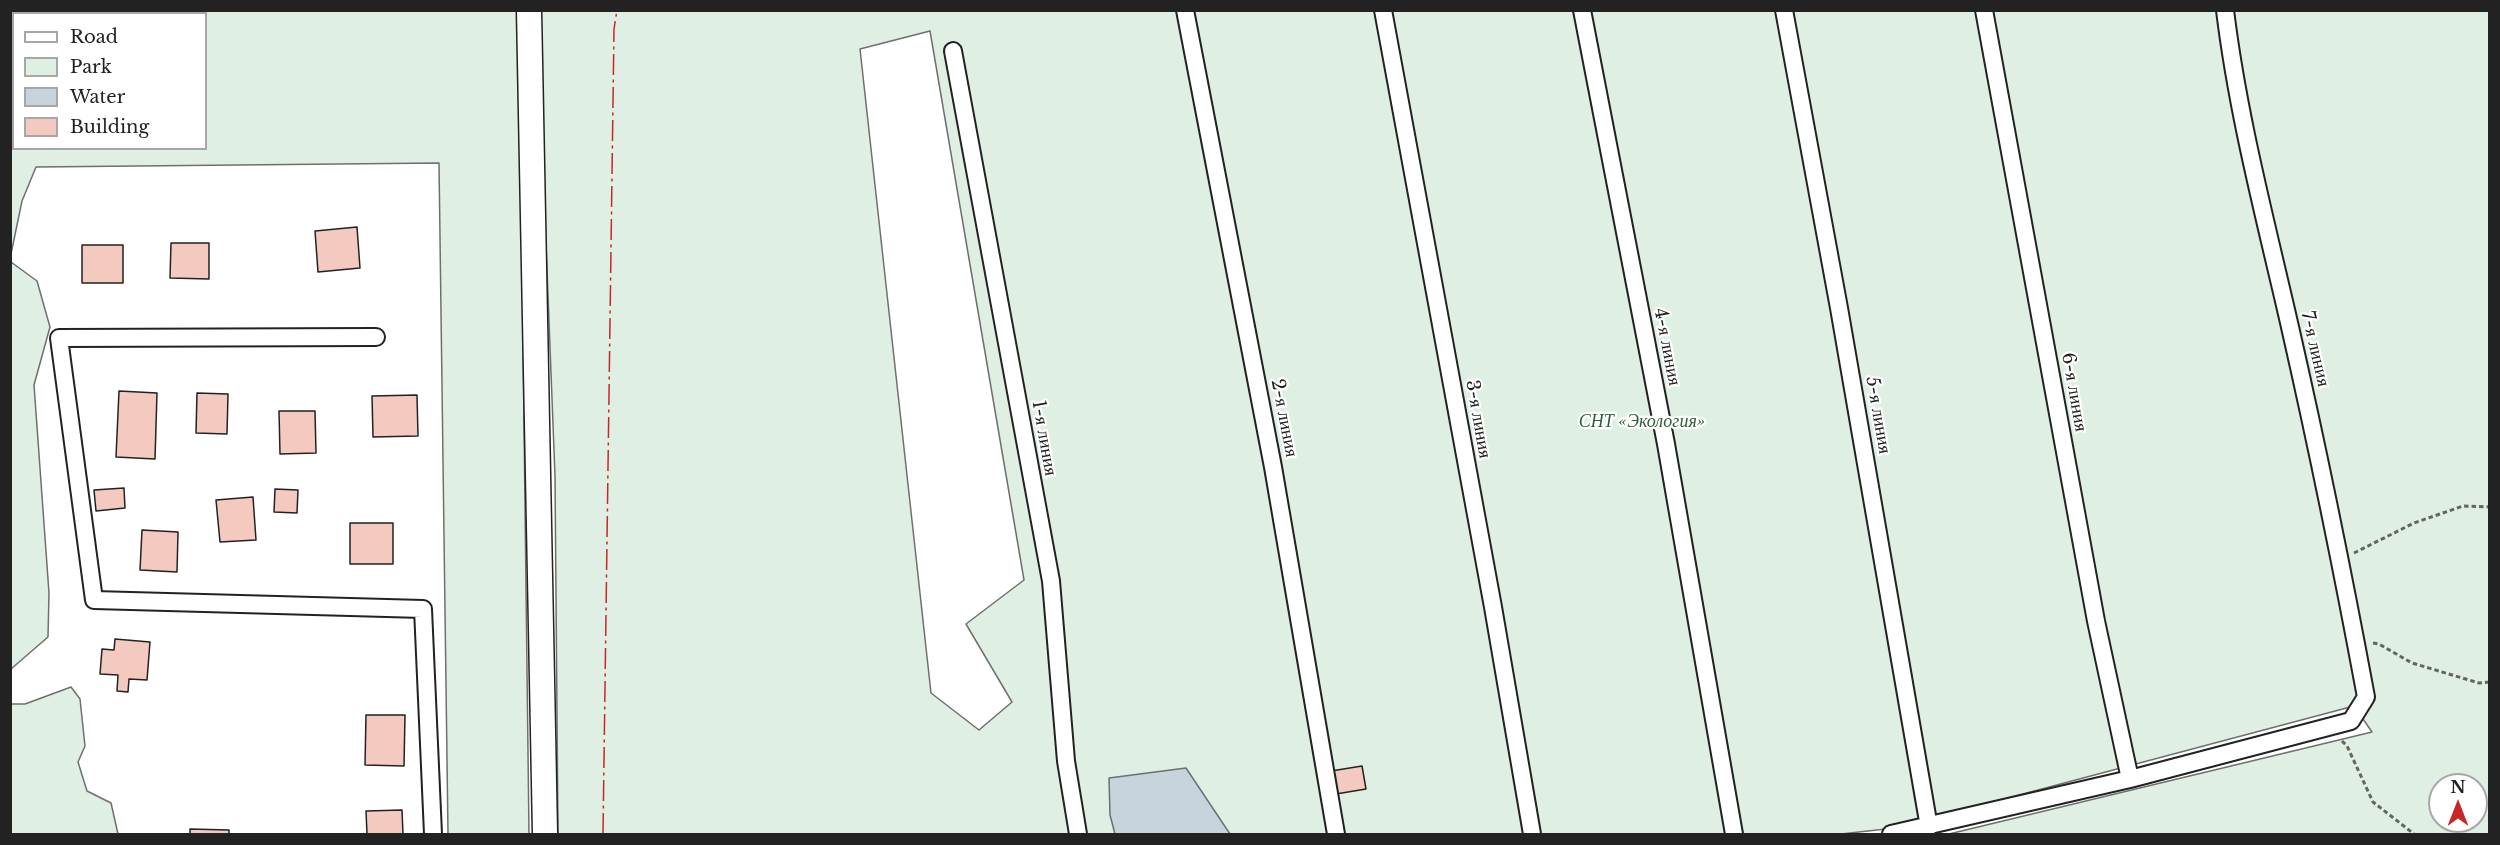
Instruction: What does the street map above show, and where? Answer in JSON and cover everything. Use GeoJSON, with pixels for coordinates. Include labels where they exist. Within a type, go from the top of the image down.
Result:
{"type":"FeatureCollection","features":[{"type":"Feature","properties":{"kind":"main road"},"geometry":{"type":"LineString","coordinates":[[529,10],[545,834]]}},
{"type":"Feature","properties":{"kind":"street","name":"2-я линия"},"geometry":{"type":"LineString","coordinates":[[1185,10],[1275,479],[1336,834]]}},
{"type":"Feature","properties":{"kind":"street","name":"3-я линия"},"geometry":{"type":"LineString","coordinates":[[1383,10],[1493,607],[1532,834]]}},
{"type":"Feature","properties":{"kind":"street","name":"4-я линия"},"geometry":{"type":"LineString","coordinates":[[1582,10],[1666,444],[1734,834]]}},
{"type":"Feature","properties":{"kind":"street","name":"5-я линия"},"geometry":{"type":"LineString","coordinates":[[1785,10],[1929,827]]}},
{"type":"Feature","properties":{"kind":"street","name":"6-я линия"},"geometry":{"type":"LineString","coordinates":[[1984,10],[2096,621],[2130,779]]}},
{"type":"Feature","properties":{"kind":"street","name":"7-я линия"},"geometry":{"type":"LineString","coordinates":[[2225,10],[2230,53],[2328,496],[2366,697],[2351,721],[2329,727]]}},
{"type":"Feature","properties":{"kind":"street","name":"1-я линия"},"geometry":{"type":"LineString","coordinates":[[953,51],[1051,581],[1066,761],[1078,834]]}},
{"type":"Feature","properties":{"kind":"street"},"geometry":{"type":"LineString","coordinates":[[376,337],[59,338],[94,600],[423,609],[433,834]]}},
{"type":"Feature","properties":{"kind":"street"},"geometry":{"type":"LineString","coordinates":[[1891,834],[2130,779],[2329,727]]}},
{"type":"Feature","properties":{"kind":"path"},"geometry":{"type":"LineString","coordinates":[[2340,559],[2372,546],[2414,523],[2463,506],[2490,507]]}},
{"type":"Feature","properties":{"kind":"path"},"geometry":{"type":"LineString","coordinates":[[2355,640],[2379,644],[2412,663],[2479,682],[2490,682]]}},
{"type":"Feature","properties":{"kind":"path"},"geometry":{"type":"LineString","coordinates":[[2329,727],[2347,746],[2373,802],[2414,834]]}},
{"type":"Feature","properties":{"kind":"green space"},"geometry":{"type":"Polygon","coordinates":[[[10,11],[519,11],[529,834],[448,834],[439,163],[36,167],[22,201],[11,254],[10,11]]]}},
{"type":"Feature","properties":{"kind":"green space","name":"СНТ «Экология»"},"geometry":{"type":"Polygon","coordinates":[[[537,11],[2489,11],[2489,834],[1949,834],[2372,732],[2354,706],[1895,828],[1841,834],[558,834],[555,476],[537,11]],[[930,31],[860,49],[931,693],[979,730],[1012,702],[966,624],[1024,580],[930,31]]]}},
{"type":"Feature","properties":{"kind":"green space"},"geometry":{"type":"Polygon","coordinates":[[[11,262],[37,281],[50,327],[34,385],[49,593],[48,637],[11,669],[11,262]]]}},
{"type":"Feature","properties":{"kind":"green space"},"geometry":{"type":"Polygon","coordinates":[[[71,687],[80,699],[85,746],[78,762],[87,791],[111,803],[118,834],[11,834],[11,704],[25,704],[71,687]]]}},
{"type":"Feature","properties":{"kind":"water"},"geometry":{"type":"Polygon","coordinates":[[[1186,768],[1230,834],[1115,834],[1110,815],[1109,778],[1186,768]]]}},
{"type":"Feature","properties":{"kind":"building"},"geometry":{"type":"Polygon","coordinates":[[[357,227],[360,268],[318,272],[315,231],[357,227]]]}},
{"type":"Feature","properties":{"kind":"building"},"geometry":{"type":"Polygon","coordinates":[[[171,243],[209,243],[209,279],[170,278],[171,243]]]}},
{"type":"Feature","properties":{"kind":"building"},"geometry":{"type":"Polygon","coordinates":[[[82,245],[123,245],[123,283],[82,283],[82,245]]]}},
{"type":"Feature","properties":{"kind":"building"},"geometry":{"type":"Polygon","coordinates":[[[119,391],[157,393],[155,459],[116,457],[119,391]]]}},
{"type":"Feature","properties":{"kind":"building"},"geometry":{"type":"Polygon","coordinates":[[[197,393],[228,394],[227,434],[196,433],[197,393]]]}},
{"type":"Feature","properties":{"kind":"building"},"geometry":{"type":"Polygon","coordinates":[[[417,395],[418,436],[373,437],[372,396],[417,395]]]}},
{"type":"Feature","properties":{"kind":"building"},"geometry":{"type":"Polygon","coordinates":[[[279,411],[315,411],[316,453],[280,454],[279,411]]]}},
{"type":"Feature","properties":{"kind":"building"},"geometry":{"type":"Polygon","coordinates":[[[124,488],[125,508],[96,511],[94,490],[124,488]]]}},
{"type":"Feature","properties":{"kind":"building"},"geometry":{"type":"Polygon","coordinates":[[[275,489],[298,490],[297,513],[274,512],[275,489]]]}},
{"type":"Feature","properties":{"kind":"building"},"geometry":{"type":"Polygon","coordinates":[[[253,497],[256,540],[220,542],[216,500],[253,497]]]}},
{"type":"Feature","properties":{"kind":"building"},"geometry":{"type":"Polygon","coordinates":[[[350,523],[393,523],[393,564],[350,564],[350,523]]]}},
{"type":"Feature","properties":{"kind":"building"},"geometry":{"type":"Polygon","coordinates":[[[142,530],[178,532],[177,572],[140,570],[142,530]]]}},
{"type":"Feature","properties":{"kind":"building"},"geometry":{"type":"Polygon","coordinates":[[[115,639],[150,642],[147,680],[129,679],[128,692],[117,691],[118,675],[100,674],[102,649],[114,650],[115,639]]]}},
{"type":"Feature","properties":{"kind":"building"},"geometry":{"type":"Polygon","coordinates":[[[366,715],[405,715],[404,766],[365,765],[366,715]]]}},
{"type":"Feature","properties":{"kind":"building"},"geometry":{"type":"Polygon","coordinates":[[[1362,766],[1366,789],[1336,794],[1331,771],[1362,766]]]}},
{"type":"Feature","properties":{"kind":"building"},"geometry":{"type":"Polygon","coordinates":[[[402,810],[403,834],[367,834],[366,811],[402,810]]]}},
{"type":"Feature","properties":{"kind":"building"},"geometry":{"type":"Polygon","coordinates":[[[190,829],[229,830],[229,834],[190,834],[190,829]]]}},
{"type":"Feature","properties":{"kind":"power"},"geometry":{"type":"LineString","coordinates":[[603,834],[614,29],[617,10]]}}]}
